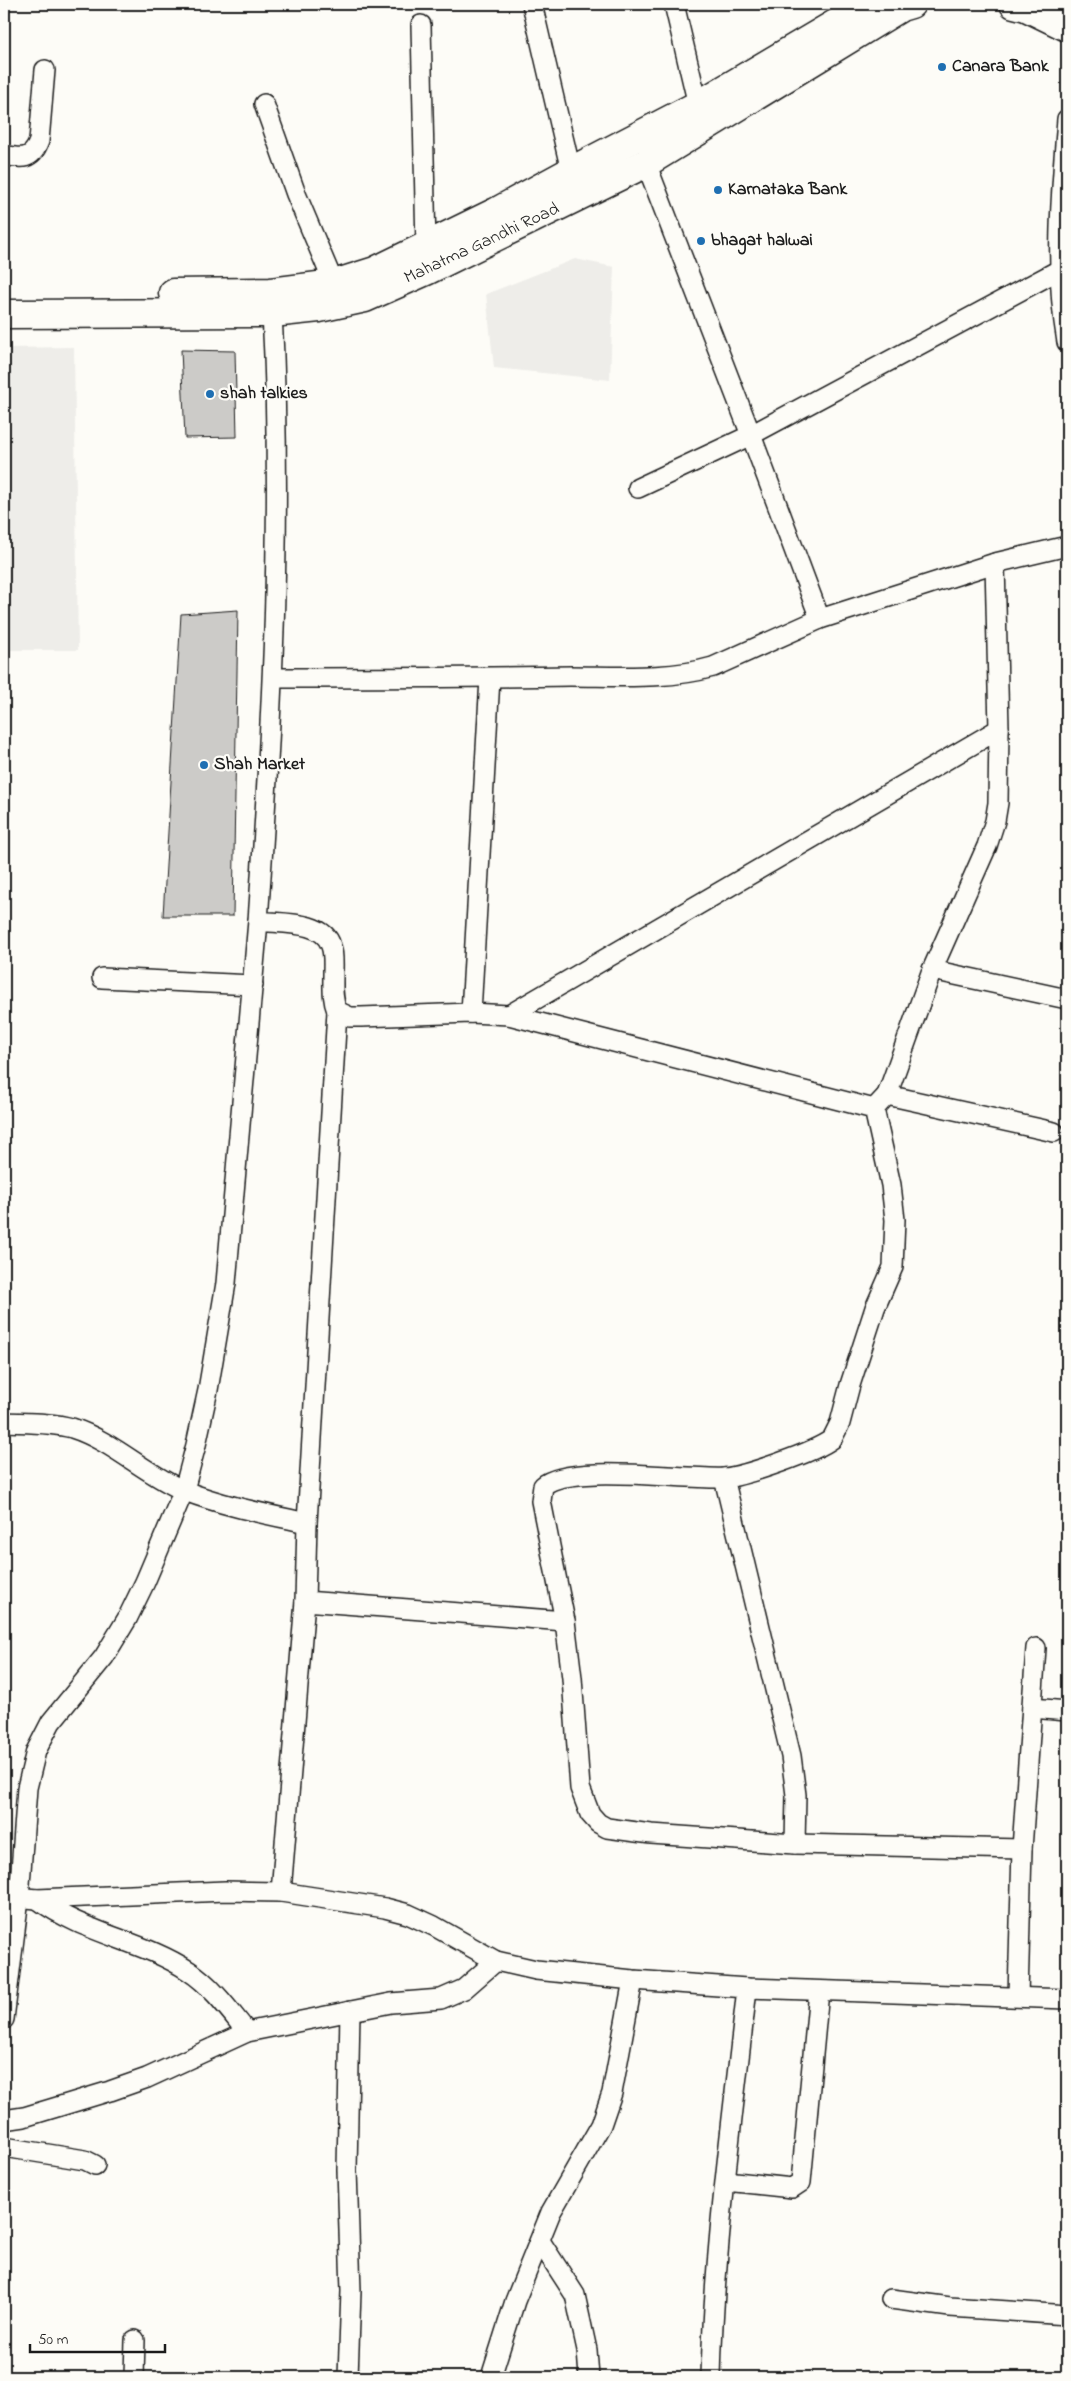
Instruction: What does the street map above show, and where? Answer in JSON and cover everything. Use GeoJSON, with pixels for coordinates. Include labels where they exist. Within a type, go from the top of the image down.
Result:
{"type":"FeatureCollection","features":[{"type":"Feature","properties":{"kind":"highway","name":"Mahatma Gandhi Road"},"geometry":{"type":"LineString","coordinates":[[4,295],[272,292],[334,284],[375,271],[496,212],[698,105],[868,4]]}},
{"type":"Feature","properties":{"kind":"highway","name":"Mahatma Gandhi Road"},"geometry":{"type":"LineString","coordinates":[[4,314],[272,313],[319,308],[365,298],[435,267],[646,164],[901,7],[911,4]]}},
{"type":"Feature","properties":{"kind":"highway"},"geometry":{"type":"LineString","coordinates":[[1022,5],[1067,27]]}},
{"type":"Feature","properties":{"kind":"street"},"geometry":{"type":"LineString","coordinates":[[532,4],[571,171]]}},
{"type":"Feature","properties":{"kind":"street"},"geometry":{"type":"LineString","coordinates":[[674,4],[698,105]]}},
{"type":"Feature","properties":{"kind":"street"},"geometry":{"type":"LineString","coordinates":[[422,25],[426,247]]}},
{"type":"Feature","properties":{"kind":"street"},"geometry":{"type":"LineString","coordinates":[[4,156],[23,158],[31,156],[36,150],[39,141],[45,70]]}},
{"type":"Feature","properties":{"kind":"street"},"geometry":{"type":"LineString","coordinates":[[264,104],[296,194],[334,284]]}},
{"type":"Feature","properties":{"kind":"street"},"geometry":{"type":"LineString","coordinates":[[1067,120],[1059,216],[1059,270],[1067,342]]}},
{"type":"Feature","properties":{"kind":"street"},"geometry":{"type":"LineString","coordinates":[[646,164],[820,619]]}},
{"type":"Feature","properties":{"kind":"street"},"geometry":{"type":"LineString","coordinates":[[638,488],[751,435],[1059,270]]}},
{"type":"Feature","properties":{"kind":"street"},"geometry":{"type":"LineString","coordinates":[[4,2019],[20,1898],[27,1788],[36,1751],[51,1722],[104,1656],[145,1582],[184,1490],[208,1390],[220,1325],[231,1236],[253,985],[273,678],[277,520],[276,399],[272,313]]}},
{"type":"Feature","properties":{"kind":"street"},"geometry":{"type":"LineString","coordinates":[[273,678],[490,678],[664,675],[699,671],[713,667],[820,619],[996,563],[1067,546]]}},
{"type":"Feature","properties":{"kind":"street"},"geometry":{"type":"LineString","coordinates":[[874,1109],[887,1095],[932,970],[992,833],[998,803],[999,729],[996,563]]}},
{"type":"Feature","properties":{"kind":"street"},"geometry":{"type":"LineString","coordinates":[[471,1013],[490,678]]}},
{"type":"Feature","properties":{"kind":"street"},"geometry":{"type":"LineString","coordinates":[[509,1015],[999,729]]}},
{"type":"Feature","properties":{"kind":"street"},"geometry":{"type":"LineString","coordinates":[[258,922],[318,929],[328,938],[333,953],[333,1001],[337,1011],[307,1523],[305,1600],[281,1892]]}},
{"type":"Feature","properties":{"kind":"street"},"geometry":{"type":"LineString","coordinates":[[932,970],[1067,999]]}},
{"type":"Feature","properties":{"kind":"street"},"geometry":{"type":"LineString","coordinates":[[102,978],[253,985]]}},
{"type":"Feature","properties":{"kind":"street"},"geometry":{"type":"LineString","coordinates":[[337,1011],[350,1016],[361,1017],[471,1013],[509,1015],[874,1109]]}},
{"type":"Feature","properties":{"kind":"street"},"geometry":{"type":"LineString","coordinates":[[887,1095],[1054,1132]]}},
{"type":"Feature","properties":{"kind":"street"},"geometry":{"type":"LineString","coordinates":[[874,1109],[891,1185],[895,1220],[893,1267],[875,1308],[836,1433],[828,1442],[765,1468],[724,1478],[596,1474],[553,1479],[543,1486],[541,1501],[565,1621],[572,1678],[580,1788],[590,1814],[598,1823],[607,1828],[651,1834],[795,1844],[1022,1849]]}},
{"type":"Feature","properties":{"kind":"street"},"geometry":{"type":"LineString","coordinates":[[4,1422],[58,1425],[73,1429],[102,1441],[184,1490],[242,1508],[307,1523]]}},
{"type":"Feature","properties":{"kind":"street"},"geometry":{"type":"LineString","coordinates":[[724,1478],[791,1756],[796,1795],[795,1844]]}},
{"type":"Feature","properties":{"kind":"street"},"geometry":{"type":"LineString","coordinates":[[305,1600],[565,1621]]}},
{"type":"Feature","properties":{"kind":"street"},"geometry":{"type":"LineString","coordinates":[[1018,1996],[1022,1849],[1036,1648]]}},
{"type":"Feature","properties":{"kind":"street"},"geometry":{"type":"LineString","coordinates":[[1032,1708],[1067,1711]]}},
{"type":"Feature","properties":{"kind":"street"},"geometry":{"type":"LineString","coordinates":[[20,1898],[225,1890],[281,1892],[385,1908],[408,1914],[434,1926],[496,1961],[536,1970],[634,1980],[747,1988],[1067,1999]]}},
{"type":"Feature","properties":{"kind":"street"},"geometry":{"type":"LineString","coordinates":[[20,1898],[64,1918],[158,1955],[190,1972],[223,2003],[248,2032]]}},
{"type":"Feature","properties":{"kind":"street"},"geometry":{"type":"LineString","coordinates":[[4,2120],[24,2117],[147,2078],[248,2032],[350,2010],[447,1997],[464,1989],[496,1961]]}},
{"type":"Feature","properties":{"kind":"street"},"geometry":{"type":"LineString","coordinates":[[491,2377],[515,2301],[551,2212],[601,2124],[612,2093],[634,1980]]}},
{"type":"Feature","properties":{"kind":"street"},"geometry":{"type":"LineString","coordinates":[[711,2377],[712,2330],[747,1988]]}},
{"type":"Feature","properties":{"kind":"street"},"geometry":{"type":"LineString","coordinates":[[726,2181],[792,2188],[801,2182],[819,1991]]}},
{"type":"Feature","properties":{"kind":"street"},"geometry":{"type":"LineString","coordinates":[[348,2377],[351,2291],[348,2170],[350,2010]]}},
{"type":"Feature","properties":{"kind":"street"},"geometry":{"type":"LineString","coordinates":[[4,2147],[85,2160],[95,2165]]}},
{"type":"Feature","properties":{"kind":"street"},"geometry":{"type":"LineString","coordinates":[[540,2241],[575,2295],[587,2350],[588,2377]]}},
{"type":"Feature","properties":{"kind":"street"},"geometry":{"type":"LineString","coordinates":[[891,2299],[950,2307],[1067,2316]]}},
{"type":"Feature","properties":{"kind":"street"},"geometry":{"type":"LineString","coordinates":[[134,2340],[134,2377]]}},
{"type":"Feature","properties":{"kind":"shaded area"},"geometry":{"type":"Polygon","coordinates":[[[575,259],[614,267],[610,380],[494,368],[486,294],[575,259]]]}},
{"type":"Feature","properties":{"kind":"shaded area"},"geometry":{"type":"Polygon","coordinates":[[[74,347],[78,650],[4,650],[4,348],[74,347]]]}},
{"type":"Feature","properties":{"kind":"building","name":"shah talkies"},"geometry":{"type":"Polygon","coordinates":[[[181,350],[235,351],[237,437],[185,438],[181,350]]]}},
{"type":"Feature","properties":{"kind":"building","name":"Shah Market"},"geometry":{"type":"Polygon","coordinates":[[[238,610],[233,916],[163,916],[181,614],[238,610]]]}},
{"type":"Feature","properties":{"kind":"place","name":"Canara Bank"},"geometry":{"type":"Point","coordinates":[942,67]}},
{"type":"Feature","properties":{"kind":"place","name":"Karnataka Bank"},"geometry":{"type":"Point","coordinates":[718,190]}},
{"type":"Feature","properties":{"kind":"place","name":"bhagat halwai"},"geometry":{"type":"Point","coordinates":[701,241]}},
{"type":"Feature","properties":{"kind":"place","name":"shah talkies"},"geometry":{"type":"Point","coordinates":[210,394]}},
{"type":"Feature","properties":{"kind":"place","name":"Shah Market"},"geometry":{"type":"Point","coordinates":[204,765]}}]}
